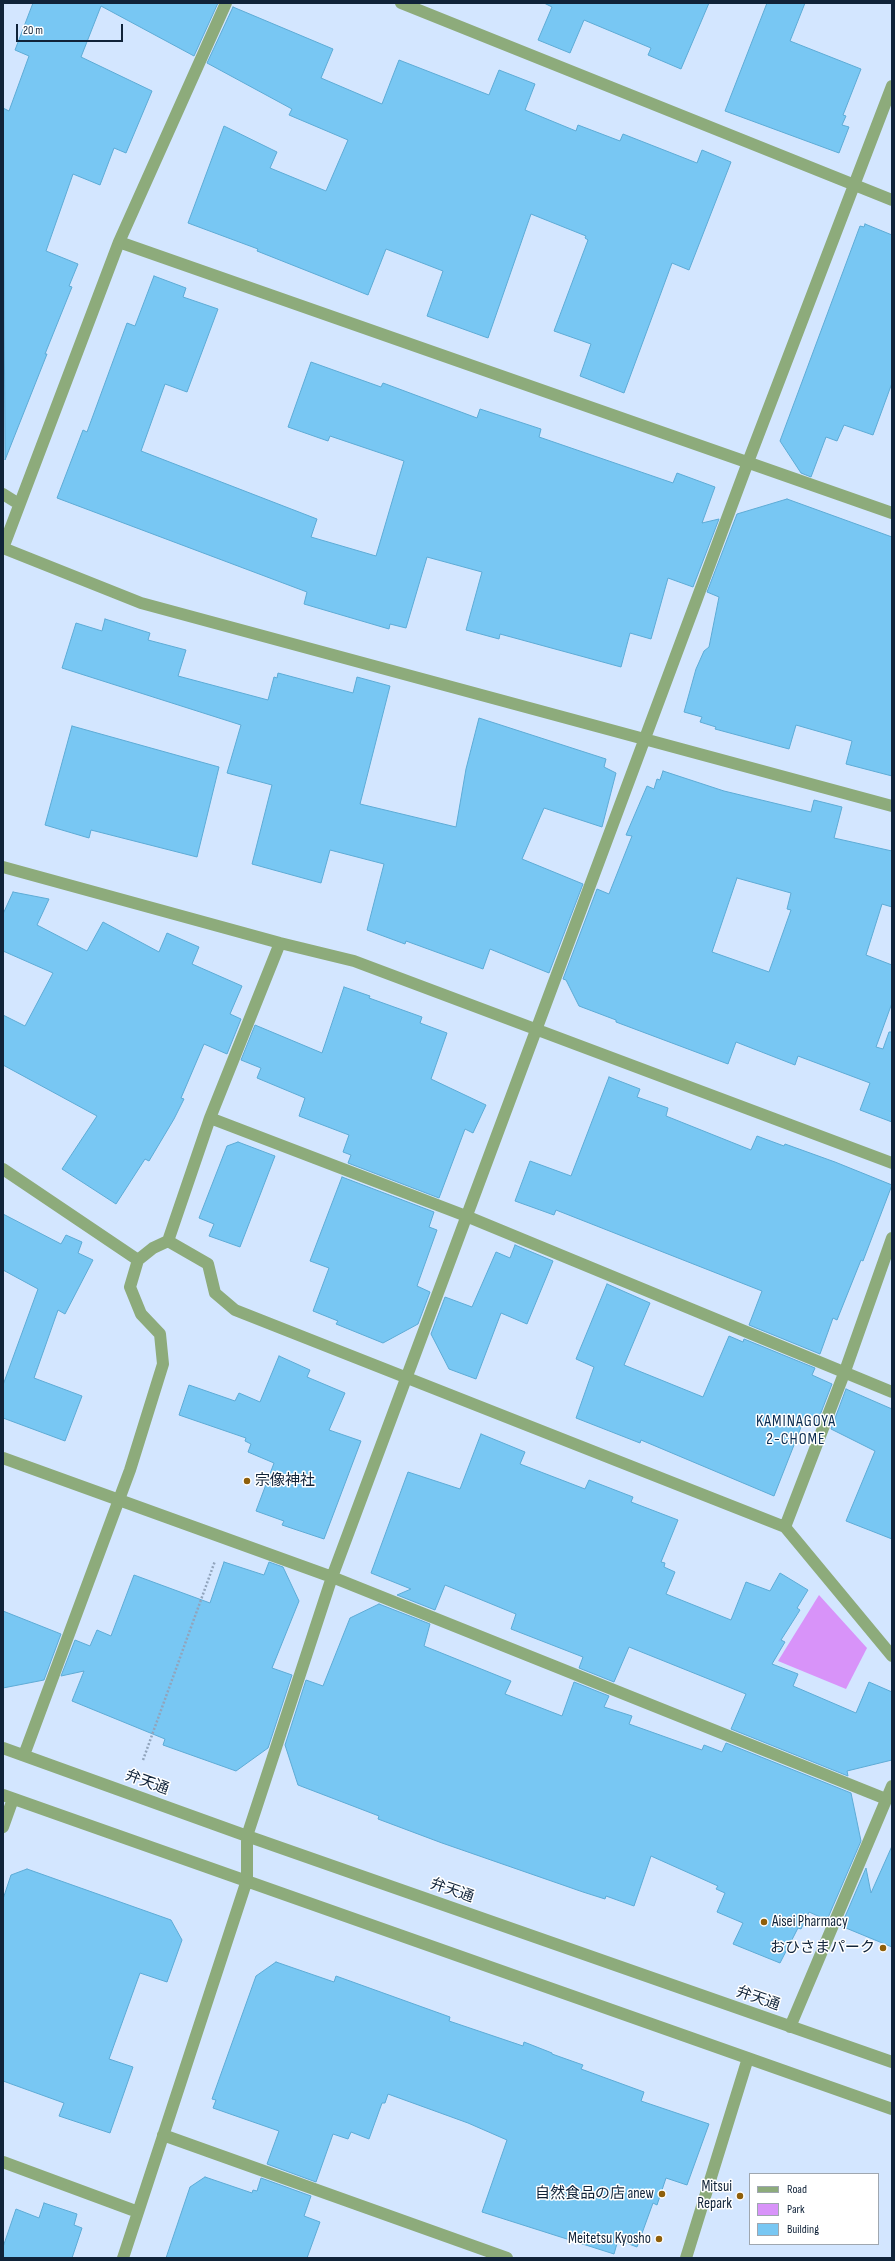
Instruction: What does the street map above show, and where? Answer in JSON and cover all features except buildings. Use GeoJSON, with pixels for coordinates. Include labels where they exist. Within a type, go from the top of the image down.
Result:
{"type":"FeatureCollection","features":[{"type":"Feature","properties":{"kind":"street"},"geometry":{"type":"LineString","coordinates":[[226,3],[119,242],[3,548],[141,603],[892,806]]}},
{"type":"Feature","properties":{"kind":"street"},"geometry":{"type":"LineString","coordinates":[[401,3],[892,200]]}},
{"type":"Feature","properties":{"kind":"street"},"geometry":{"type":"LineString","coordinates":[[122,2258],[247,1880],[247,1836],[332,1577],[466,1216],[538,1029],[748,462],[892,86]]}},
{"type":"Feature","properties":{"kind":"street"},"geometry":{"type":"LineString","coordinates":[[119,242],[892,513]]}},
{"type":"Feature","properties":{"kind":"street"},"geometry":{"type":"LineString","coordinates":[[3,494],[19,504]]}},
{"type":"Feature","properties":{"kind":"street"},"geometry":{"type":"LineString","coordinates":[[3,867],[280,943],[354,961],[892,1163]]}},
{"type":"Feature","properties":{"kind":"street"},"geometry":{"type":"LineString","coordinates":[[24,1755],[119,1500],[163,1364],[160,1334],[141,1314],[130,1287],[138,1260],[153,1248],[168,1241],[210,1118],[280,943]]}},
{"type":"Feature","properties":{"kind":"street"},"geometry":{"type":"LineString","coordinates":[[210,1118],[466,1216],[845,1371],[892,1392]]}},
{"type":"Feature","properties":{"kind":"street"},"geometry":{"type":"LineString","coordinates":[[3,1169],[138,1260]]}},
{"type":"Feature","properties":{"kind":"street"},"geometry":{"type":"LineString","coordinates":[[785,1527],[845,1371],[892,1238]]}},
{"type":"Feature","properties":{"kind":"street"},"geometry":{"type":"LineString","coordinates":[[168,1241],[208,1264],[216,1293],[235,1310],[785,1527],[892,1656]]}},
{"type":"Feature","properties":{"kind":"street"},"geometry":{"type":"LineString","coordinates":[[3,1458],[332,1577],[886,1799]]}},
{"type":"Feature","properties":{"kind":"street","name":"弁天通"},"geometry":{"type":"LineString","coordinates":[[3,1748],[247,1836],[892,2062]]}},
{"type":"Feature","properties":{"kind":"street"},"geometry":{"type":"LineString","coordinates":[[790,2027],[892,1786]]}},
{"type":"Feature","properties":{"kind":"street"},"geometry":{"type":"LineString","coordinates":[[3,1827],[8,1797],[247,1880],[892,2109]]}},
{"type":"Feature","properties":{"kind":"street"},"geometry":{"type":"LineString","coordinates":[[686,2258],[748,2058]]}},
{"type":"Feature","properties":{"kind":"street"},"geometry":{"type":"LineString","coordinates":[[163,2135],[507,2258]]}},
{"type":"Feature","properties":{"kind":"street"},"geometry":{"type":"LineString","coordinates":[[3,2162],[138,2212]]}},
{"type":"Feature","properties":{"kind":"path"},"geometry":{"type":"LineString","coordinates":[[142,1760],[223,1538]]}},
{"type":"Feature","properties":{"kind":"green space"},"geometry":{"type":"Polygon","coordinates":[[[819,1595],[867,1648],[846,1689],[778,1661],[819,1595]]]}},
{"type":"Feature","properties":{"kind":"place","name":"宗像神社"},"geometry":{"type":"Point","coordinates":[247,1481]}},
{"type":"Feature","properties":{"kind":"place","name":"Aisei Pharmacy"},"geometry":{"type":"Point","coordinates":[764,1922]}},
{"type":"Feature","properties":{"kind":"place","name":"おひさまパーク"},"geometry":{"type":"Point","coordinates":[883,1948]}},
{"type":"Feature","properties":{"kind":"place","name":"自然食品の店 anew"},"geometry":{"type":"Point","coordinates":[662,2194]}},
{"type":"Feature","properties":{"kind":"place","name":"Mitsui Repark"},"geometry":{"type":"Point","coordinates":[740,2196]}},
{"type":"Feature","properties":{"kind":"place","name":"Meitetsu Kyosho"},"geometry":{"type":"Point","coordinates":[659,2239]}},
{"type":"Feature","properties":{"kind":"district","name":"KAMINAGOYA 2-CHOME"},"geometry":{"type":"Point","coordinates":[796,1431]}}]}
